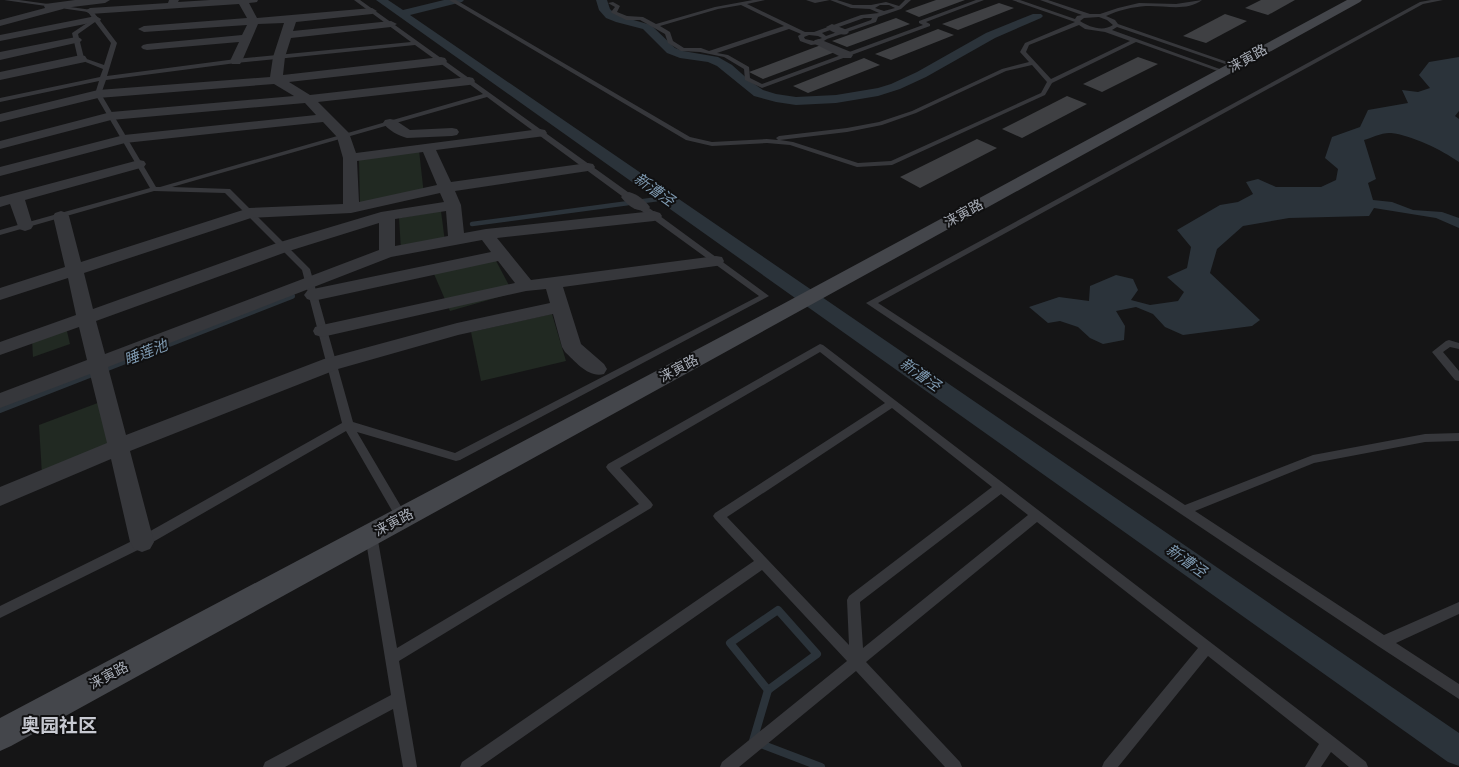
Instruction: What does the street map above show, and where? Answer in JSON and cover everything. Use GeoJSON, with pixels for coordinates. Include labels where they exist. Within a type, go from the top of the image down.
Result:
{"type":"FeatureCollection","features":[{"type":"Feature","properties":{"kind":"street"},"geometry":{"type":"LineString","coordinates":[[0,23],[54,6],[105,0]]}},
{"type":"Feature","properties":{"kind":"street"},"geometry":{"type":"LineString","coordinates":[[0,38],[93,15],[173,3],[254,0]]}},
{"type":"Feature","properties":{"kind":"street","name":"涞寅路"},"geometry":{"type":"LineString","coordinates":[[0,735],[826,290],[1356,0]]}},
{"type":"Feature","properties":{"kind":"street"},"geometry":{"type":"LineString","coordinates":[[242,1],[254,21]]}},
{"type":"Feature","properties":{"kind":"street"},"geometry":{"type":"LineString","coordinates":[[144,30],[291,19],[372,11]]}},
{"type":"Feature","properties":{"kind":"street"},"geometry":{"type":"LineString","coordinates":[[276,80],[279,57],[291,19]]}},
{"type":"Feature","properties":{"kind":"street"},"geometry":{"type":"LineString","coordinates":[[236,61],[254,21]]}},
{"type":"Feature","properties":{"kind":"street"},"geometry":{"type":"LineString","coordinates":[[286,35],[391,24]]}},
{"type":"Feature","properties":{"kind":"street"},"geometry":{"type":"LineString","coordinates":[[832,28],[843,32]]}},
{"type":"Feature","properties":{"kind":"street"},"geometry":{"type":"LineString","coordinates":[[147,47],[246,38]]}},
{"type":"Feature","properties":{"kind":"street"},"geometry":{"type":"LineString","coordinates":[[820,38],[847,55]]}},
{"type":"Feature","properties":{"kind":"street"},"geometry":{"type":"LineString","coordinates":[[0,56],[76,40]]}},
{"type":"Feature","properties":{"kind":"street"},"geometry":{"type":"LineString","coordinates":[[0,76],[80,59]]}},
{"type":"Feature","properties":{"kind":"street"},"geometry":{"type":"LineString","coordinates":[[0,118],[98,94],[276,80],[441,61]]}},
{"type":"Feature","properties":{"kind":"street"},"geometry":{"type":"LineString","coordinates":[[276,80],[308,99],[344,136],[350,158],[351,208]]}},
{"type":"Feature","properties":{"kind":"street"},"geometry":{"type":"LineString","coordinates":[[0,145],[111,116],[308,99],[469,81]]}},
{"type":"Feature","properties":{"kind":"street"},"geometry":{"type":"LineString","coordinates":[[0,172],[124,138],[327,118]]}},
{"type":"Feature","properties":{"kind":"street"},"geometry":{"type":"LineString","coordinates":[[390,123],[407,134],[455,132],[457,143]]}},
{"type":"Feature","properties":{"kind":"street"},"geometry":{"type":"LineString","coordinates":[[350,158],[540,133]]}},
{"type":"Feature","properties":{"kind":"street"},"geometry":{"type":"LineString","coordinates":[[428,147],[437,190],[453,205],[457,239]]}},
{"type":"Feature","properties":{"kind":"street"},"geometry":{"type":"LineString","coordinates":[[0,202],[139,164]]}},
{"type":"Feature","properties":{"kind":"street"},"geometry":{"type":"LineString","coordinates":[[0,294],[75,271],[249,213],[351,208],[437,190],[588,167]]}},
{"type":"Feature","properties":{"kind":"street"},"geometry":{"type":"LineString","coordinates":[[424,209],[437,190]]}},
{"type":"Feature","properties":{"kind":"street"},"geometry":{"type":"LineString","coordinates":[[16,198],[24,226]]}},
{"type":"Feature","properties":{"kind":"street"},"geometry":{"type":"LineString","coordinates":[[0,349],[283,247],[387,215],[453,205]]}},
{"type":"Feature","properties":{"kind":"street"},"geometry":{"type":"LineString","coordinates":[[0,401],[99,370],[311,289],[387,253],[639,205]]}},
{"type":"Feature","properties":{"kind":"street"},"geometry":{"type":"LineString","coordinates":[[387,215],[387,253]]}},
{"type":"Feature","properties":{"kind":"street"},"geometry":{"type":"LineString","coordinates":[[61,216],[142,542]]}},
{"type":"Feature","properties":{"kind":"street"},"geometry":{"type":"LineString","coordinates":[[486,234],[526,286]]}},
{"type":"Feature","properties":{"kind":"street"},"geometry":{"type":"LineString","coordinates":[[311,289],[502,255]]}},
{"type":"Feature","properties":{"kind":"street"},"geometry":{"type":"LineString","coordinates":[[322,331],[526,286],[716,261]]}},
{"type":"Feature","properties":{"kind":"street"},"geometry":{"type":"LineString","coordinates":[[553,283],[572,347],[597,368]]}},
{"type":"Feature","properties":{"kind":"street"},"geometry":{"type":"LineString","coordinates":[[0,497],[118,447],[331,364],[457,329],[560,307]]}},
{"type":"Feature","properties":{"kind":"lane"},"geometry":{"type":"LineString","coordinates":[[7,0],[54,6],[93,15],[114,43],[98,94],[154,189]]}},
{"type":"Feature","properties":{"kind":"lane"},"geometry":{"type":"LineString","coordinates":[[0,612],[142,542],[348,425],[456,457],[765,296],[357,0]]}},
{"type":"Feature","properties":{"kind":"lane"},"geometry":{"type":"LineString","coordinates":[[452,0],[688,139],[712,144],[767,141],[812,133],[847,130],[880,124],[914,112],[1004,70],[1032,63]]}},
{"type":"Feature","properties":{"kind":"lane"},"geometry":{"type":"LineString","coordinates":[[620,0],[611,3],[618,7],[614,12],[626,18],[641,18],[656,26],[668,33],[670,42],[683,50],[701,50],[708,53],[726,56],[747,68],[747,79],[762,86],[928,25],[921,22],[981,0]]}},
{"type":"Feature","properties":{"kind":"lane"},"geometry":{"type":"LineString","coordinates":[[733,0],[744,4],[788,27],[820,38],[874,21],[874,16]]}},
{"type":"Feature","properties":{"kind":"lane"},"geometry":{"type":"LineString","coordinates":[[656,26],[717,8],[762,0]]}},
{"type":"Feature","properties":{"kind":"lane"},"geometry":{"type":"LineString","coordinates":[[809,0],[827,0]]}},
{"type":"Feature","properties":{"kind":"lane"},"geometry":{"type":"LineString","coordinates":[[832,0],[853,7],[872,7],[882,3],[895,5],[899,8]]}},
{"type":"Feature","properties":{"kind":"lane"},"geometry":{"type":"LineString","coordinates":[[805,34],[800,36],[802,40],[811,43],[832,28],[863,16],[874,16],[899,8],[908,0]]}},
{"type":"Feature","properties":{"kind":"lane"},"geometry":{"type":"LineString","coordinates":[[1015,0],[1078,22],[1093,29],[1106,30],[1230,69]]}},
{"type":"Feature","properties":{"kind":"lane"},"geometry":{"type":"LineString","coordinates":[[1043,0],[1089,15],[1101,16],[1112,20],[1116,25],[1230,69]]}},
{"type":"Feature","properties":{"kind":"lane"},"geometry":{"type":"LineString","coordinates":[[1101,16],[1125,6],[1153,2],[1183,6],[1199,0]]}},
{"type":"Feature","properties":{"kind":"lane"},"geometry":{"type":"LineString","coordinates":[[1411,0],[1422,3]]}},
{"type":"Feature","properties":{"kind":"lane"},"geometry":{"type":"LineString","coordinates":[[1440,0],[1422,3],[871,303],[1459,692]]}},
{"type":"Feature","properties":{"kind":"lane"},"geometry":{"type":"LineString","coordinates":[[872,7],[873,9],[884,13]]}},
{"type":"Feature","properties":{"kind":"lane"},"geometry":{"type":"LineString","coordinates":[[93,15],[75,33],[80,59],[106,68]]}},
{"type":"Feature","properties":{"kind":"lane"},"geometry":{"type":"LineString","coordinates":[[1050,82],[1044,71],[1032,63],[1023,52],[1027,44],[1078,22],[1079,17],[1089,15]]}},
{"type":"Feature","properties":{"kind":"lane"},"geometry":{"type":"LineString","coordinates":[[1106,30],[1111,29],[1116,25]]}},
{"type":"Feature","properties":{"kind":"lane"},"geometry":{"type":"LineString","coordinates":[[708,53],[788,27]]}},
{"type":"Feature","properties":{"kind":"lane"},"geometry":{"type":"LineString","coordinates":[[767,141],[791,143],[857,165],[892,164],[1043,94],[1050,82],[1136,40]]}},
{"type":"Feature","properties":{"kind":"lane"},"geometry":{"type":"LineString","coordinates":[[0,100],[103,78],[236,61],[417,43]]}},
{"type":"Feature","properties":{"kind":"lane"},"geometry":{"type":"LineString","coordinates":[[0,233],[488,95]]}},
{"type":"Feature","properties":{"kind":"lane"},"geometry":{"type":"LineString","coordinates":[[154,189],[227,191],[306,269],[348,425],[402,518]]}},
{"type":"Feature","properties":{"kind":"lane"},"geometry":{"type":"LineString","coordinates":[[1459,346],[1449,343],[1437,352],[1459,378]]}},
{"type":"Feature","properties":{"kind":"lane"},"geometry":{"type":"LineString","coordinates":[[392,658],[647,505],[612,467],[820,347],[1361,767]]}},
{"type":"Feature","properties":{"kind":"lane"},"geometry":{"type":"LineString","coordinates":[[892,403],[720,516],[955,767]]}},
{"type":"Feature","properties":{"kind":"lane"},"geometry":{"type":"LineString","coordinates":[[1184,510],[1313,459],[1425,438],[1459,437]]}},
{"type":"Feature","properties":{"kind":"lane"},"geometry":{"type":"LineString","coordinates":[[856,662],[853,600],[1000,487]]}},
{"type":"Feature","properties":{"kind":"lane"},"geometry":{"type":"LineString","coordinates":[[728,766],[1037,515]]}},
{"type":"Feature","properties":{"kind":"lane"},"geometry":{"type":"LineString","coordinates":[[371,535],[410,767]]}},
{"type":"Feature","properties":{"kind":"lane"},"geometry":{"type":"LineString","coordinates":[[467,767],[763,562]]}},
{"type":"Feature","properties":{"kind":"lane"},"geometry":{"type":"LineString","coordinates":[[1383,642],[1459,608]]}},
{"type":"Feature","properties":{"kind":"lane"},"geometry":{"type":"LineString","coordinates":[[1109,767],[1207,647]]}},
{"type":"Feature","properties":{"kind":"lane"},"geometry":{"type":"LineString","coordinates":[[270,767],[399,698]]}},
{"type":"Feature","properties":{"kind":"lane"},"geometry":{"type":"LineString","coordinates":[[1312,767],[1329,742]]}},
{"type":"Feature","properties":{"kind":"shaded area"},"geometry":{"type":"Polygon","coordinates":[[[1459,57],[1459,111],[1455,116],[1459,119],[1459,162],[1426,144],[1399,134],[1384,133],[1364,140],[1376,179],[1368,183],[1373,200],[1392,202],[1413,210],[1442,212],[1459,218],[1459,228],[1436,218],[1374,208],[1369,216],[1289,218],[1243,226],[1217,249],[1210,273],[1260,320],[1252,326],[1183,335],[1165,327],[1153,314],[1136,307],[1116,311],[1125,326],[1124,340],[1103,344],[1090,338],[1078,327],[1060,321],[1048,323],[1029,307],[1059,297],[1089,301],[1090,286],[1116,275],[1133,279],[1138,290],[1131,300],[1150,305],[1178,301],[1184,292],[1167,277],[1187,268],[1191,247],[1177,230],[1220,205],[1238,202],[1253,194],[1246,182],[1258,179],[1276,187],[1321,187],[1336,180],[1338,169],[1325,158],[1332,137],[1360,127],[1368,110],[1408,103],[1402,90],[1418,92],[1430,88],[1419,75],[1429,62],[1459,57]]]}},
{"type":"Feature","properties":{"kind":"shaded area"},"geometry":{"type":"Polygon","coordinates":[[[419,150],[424,195],[360,206],[359,159],[419,150]]]}},
{"type":"Feature","properties":{"kind":"shaded area"},"geometry":{"type":"Polygon","coordinates":[[[441,211],[445,242],[401,250],[399,218],[441,211]]]}},
{"type":"Feature","properties":{"kind":"shaded area"},"geometry":{"type":"Polygon","coordinates":[[[494,257],[513,293],[450,311],[434,274],[494,257]]]}},
{"type":"Feature","properties":{"kind":"shaded area"},"geometry":{"type":"Polygon","coordinates":[[[552,314],[566,361],[481,381],[471,332],[552,314]]]}},
{"type":"Feature","properties":{"kind":"shaded area"},"geometry":{"type":"Polygon","coordinates":[[[66,327],[70,344],[33,357],[32,340],[66,327]]]}},
{"type":"Feature","properties":{"kind":"shaded area"},"geometry":{"type":"Polygon","coordinates":[[[103,401],[113,446],[42,475],[39,425],[103,401]]]}},
{"type":"Feature","properties":{"kind":"building"},"geometry":{"type":"Polygon","coordinates":[[[936,0],[965,0],[919,17],[905,11],[936,0]]]}},
{"type":"Feature","properties":{"kind":"building"},"geometry":{"type":"Polygon","coordinates":[[[1261,0],[1295,0],[1268,15],[1245,8],[1261,0]]]}},
{"type":"Feature","properties":{"kind":"building"},"geometry":{"type":"Polygon","coordinates":[[[999,3],[1014,8],[958,30],[942,24],[999,3]]]}},
{"type":"Feature","properties":{"kind":"building"},"geometry":{"type":"Polygon","coordinates":[[[1225,14],[1247,21],[1206,43],[1183,36],[1225,14]]]}},
{"type":"Feature","properties":{"kind":"building"},"geometry":{"type":"Polygon","coordinates":[[[896,18],[910,24],[847,47],[832,41],[896,18]]]}},
{"type":"Feature","properties":{"kind":"building"},"geometry":{"type":"Polygon","coordinates":[[[938,29],[954,35],[891,60],[875,54],[938,29]]]}},
{"type":"Feature","properties":{"kind":"building"},"geometry":{"type":"Polygon","coordinates":[[[821,45],[835,52],[763,79],[749,72],[821,45]]]}},
{"type":"Feature","properties":{"kind":"building"},"geometry":{"type":"Polygon","coordinates":[[[1138,57],[1158,64],[1102,92],[1083,84],[1138,57]]]}},
{"type":"Feature","properties":{"kind":"building"},"geometry":{"type":"Polygon","coordinates":[[[864,58],[880,65],[808,93],[793,86],[864,58]]]}},
{"type":"Feature","properties":{"kind":"building"},"geometry":{"type":"Polygon","coordinates":[[[1067,96],[1087,104],[1022,138],[1002,129],[1067,96]]]}},
{"type":"Feature","properties":{"kind":"building"},"geometry":{"type":"Polygon","coordinates":[[[977,139],[997,148],[920,188],[900,177],[977,139]]]}},
{"type":"Feature","properties":{"kind":"waterway","name":"新漕泾"},"geometry":{"type":"LineString","coordinates":[[381,0],[401,14]]}},
{"type":"Feature","properties":{"kind":"waterway"},"geometry":{"type":"LineString","coordinates":[[401,14],[458,0]]}},
{"type":"Feature","properties":{"kind":"waterway"},"geometry":{"type":"LineString","coordinates":[[601,0],[605,10],[610,15],[620,20],[637,23],[647,27],[663,44],[676,53],[714,60],[721,63],[751,89],[758,93],[766,96],[796,101],[836,99],[878,92],[896,86],[934,68],[990,36],[1037,16]]}},
{"type":"Feature","properties":{"kind":"waterway","name":"新漕泾"},"geometry":{"type":"LineString","coordinates":[[401,14],[1459,751]]}},
{"type":"Feature","properties":{"kind":"waterway"},"geometry":{"type":"LineString","coordinates":[[472,224],[666,198]]}},
{"type":"Feature","properties":{"kind":"waterway","name":"睡莲池"},"geometry":{"type":"LineString","coordinates":[[0,410],[292,296]]}},
{"type":"Feature","properties":{"kind":"waterway"},"geometry":{"type":"LineString","coordinates":[[778,610],[817,654],[768,690],[730,643],[778,610]]}},
{"type":"Feature","properties":{"kind":"waterway"},"geometry":{"type":"LineString","coordinates":[[768,690],[753,741],[821,767]]}},
{"type":"Feature","properties":{"kind":"district","name":"奥园社区"},"geometry":{"type":"Point","coordinates":[59,726]}}]}
